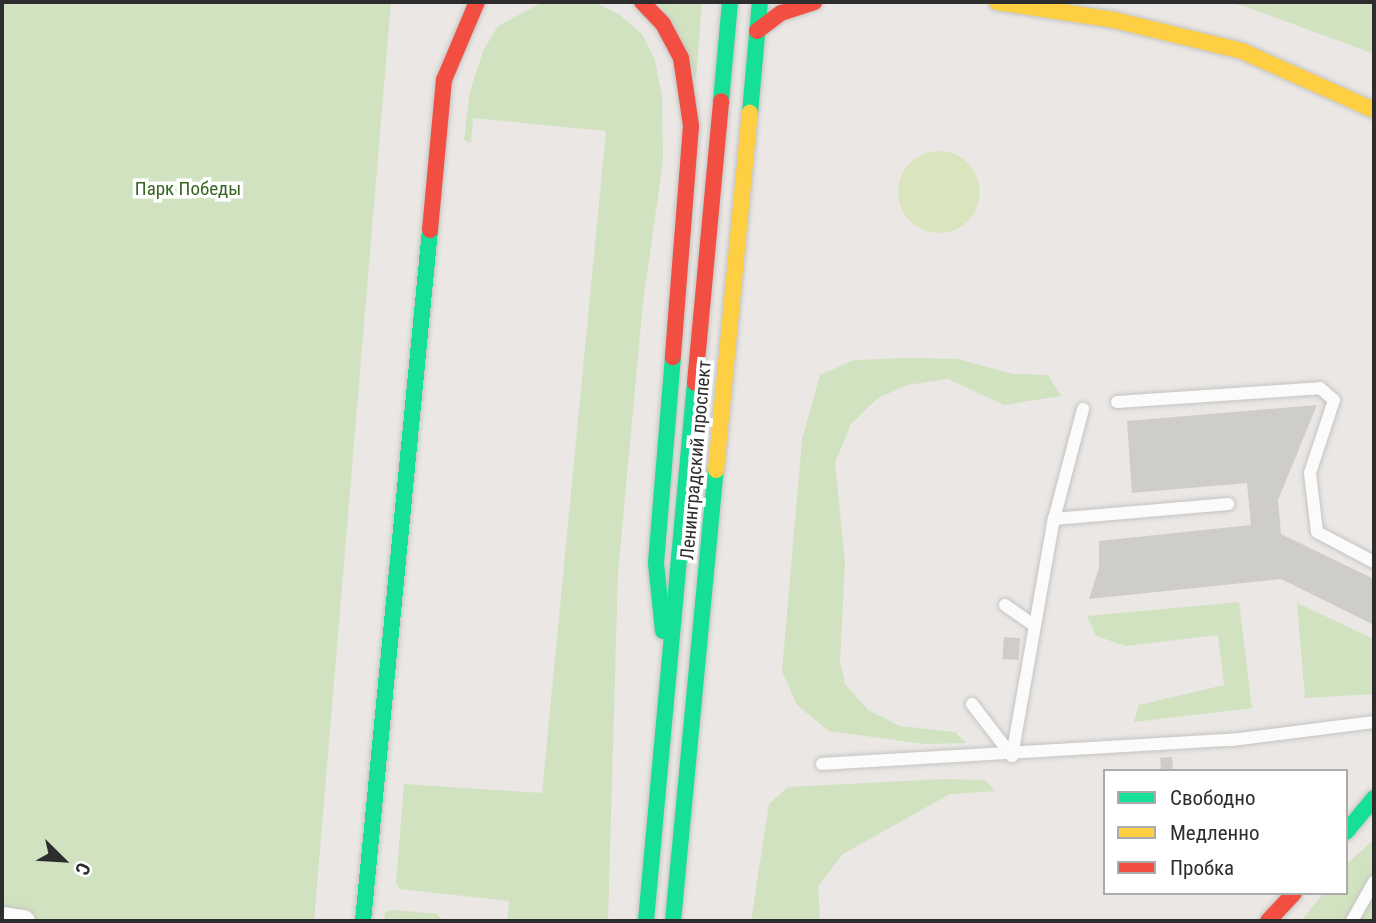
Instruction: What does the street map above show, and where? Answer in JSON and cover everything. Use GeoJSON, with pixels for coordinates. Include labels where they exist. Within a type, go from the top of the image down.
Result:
{"type":"FeatureCollection","features":[{"type":"Feature","properties":{"kind":"street"},"geometry":{"type":"LineString","coordinates":[[363,921],[430,195],[452,56],[477,2]]}},
{"type":"Feature","properties":{"kind":"street"},"geometry":{"type":"LineString","coordinates":[[452,56],[493,2]]}},
{"type":"Feature","properties":{"kind":"street"},"geometry":{"type":"LineString","coordinates":[[642,2],[663,24],[681,58],[691,126],[656,563],[668,681]]}},
{"type":"Feature","properties":{"kind":"street","name":"Ленинградский проспект"},"geometry":{"type":"LineString","coordinates":[[646,921],[730,2]]}},
{"type":"Feature","properties":{"kind":"street","name":"Ленинградский проспект"},"geometry":{"type":"LineString","coordinates":[[673,921],[760,2]]}},
{"type":"Feature","properties":{"kind":"street"},"geometry":{"type":"LineString","coordinates":[[757,31],[781,13],[814,2]]}},
{"type":"Feature","properties":{"kind":"street"},"geometry":{"type":"LineString","coordinates":[[997,2],[1114,20],[1242,51],[1374,110]]}},
{"type":"Feature","properties":{"kind":"street"},"geometry":{"type":"LineString","coordinates":[[1348,830],[1374,798]]}},
{"type":"Feature","properties":{"kind":"street"},"geometry":{"type":"LineString","coordinates":[[1268,921],[1292,895]]}},
{"type":"Feature","properties":{"kind":"street"},"geometry":{"type":"LineString","coordinates":[[2,918],[23,921]]}},
{"type":"Feature","properties":{"kind":"lane"},"geometry":{"type":"LineString","coordinates":[[1116,402],[1320,387],[1334,400],[1310,473],[1317,532],[1374,562]]}},
{"type":"Feature","properties":{"kind":"lane"},"geometry":{"type":"LineString","coordinates":[[1012,757],[1054,519],[1083,409]]}},
{"type":"Feature","properties":{"kind":"lane"},"geometry":{"type":"LineString","coordinates":[[1054,519],[1228,504]]}},
{"type":"Feature","properties":{"kind":"lane"},"geometry":{"type":"LineString","coordinates":[[1005,605],[1034,625]]}},
{"type":"Feature","properties":{"kind":"lane"},"geometry":{"type":"LineString","coordinates":[[972,704],[985,729],[1012,757]]}},
{"type":"Feature","properties":{"kind":"lane"},"geometry":{"type":"LineString","coordinates":[[822,764],[1012,757],[1232,740],[1374,722]]}},
{"type":"Feature","properties":{"kind":"lane"},"geometry":{"type":"LineString","coordinates":[[1357,793],[1374,798]]}},
{"type":"Feature","properties":{"kind":"lane"},"geometry":{"type":"LineString","coordinates":[[1352,921],[1374,883]]}},
{"type":"Feature","properties":{"kind":"green space","name":"Парк Победы"},"geometry":{"type":"Polygon","coordinates":[[[2,2],[391,2],[314,921],[2,921],[2,2]]]}},
{"type":"Feature","properties":{"kind":"green space"},"geometry":{"type":"Polygon","coordinates":[[[543,2],[595,2],[620,15],[642,34],[655,60],[662,97],[663,161],[643,302],[618,573],[608,921],[507,921],[509,901],[400,889],[396,883],[404,784],[542,793],[606,131],[473,118],[471,143],[464,140],[470,91],[484,49],[498,26],[543,2]]]}},
{"type":"Feature","properties":{"kind":"green space"},"geometry":{"type":"Polygon","coordinates":[[[659,2],[702,2],[696,80],[659,2]]]}},
{"type":"Feature","properties":{"kind":"green space"},"geometry":{"type":"Polygon","coordinates":[[[1226,2],[1374,2],[1374,54],[1244,6],[1226,2]]]}},
{"type":"Feature","properties":{"kind":"green space"},"geometry":{"type":"Polygon","coordinates":[[[939,151],[955,154],[968,163],[977,176],[980,192],[977,208],[968,221],[955,230],[939,233],[923,230],[910,221],[901,208],[898,192],[901,176],[910,163],[923,154],[939,151]]]}},
{"type":"Feature","properties":{"kind":"green space"},"geometry":{"type":"Polygon","coordinates":[[[958,359],[1013,374],[1048,375],[1061,396],[1004,405],[948,379],[907,385],[878,398],[851,424],[835,463],[845,562],[840,661],[845,684],[868,710],[900,726],[955,732],[966,743],[924,744],[829,731],[797,705],[782,671],[802,440],[820,375],[854,360],[958,359]]]}},
{"type":"Feature","properties":{"kind":"green space"},"geometry":{"type":"Polygon","coordinates":[[[1239,602],[1252,708],[1134,722],[1139,705],[1224,685],[1218,635],[1126,646],[1096,636],[1087,616],[1239,602]]]}},
{"type":"Feature","properties":{"kind":"green space"},"geometry":{"type":"Polygon","coordinates":[[[1297,603],[1374,639],[1374,694],[1305,698],[1297,603]]]}},
{"type":"Feature","properties":{"kind":"green space"},"geometry":{"type":"Polygon","coordinates":[[[945,779],[985,780],[995,791],[950,794],[843,854],[818,886],[820,921],[751,921],[769,804],[788,787],[945,779]]]}},
{"type":"Feature","properties":{"kind":"green space"},"geometry":{"type":"Polygon","coordinates":[[[1374,839],[1374,921],[1301,921],[1322,895],[1348,895],[1348,863],[1374,839]]]}},
{"type":"Feature","properties":{"kind":"green space"},"geometry":{"type":"Polygon","coordinates":[[[395,910],[437,914],[443,921],[384,921],[385,912],[395,910]]]}},
{"type":"Feature","properties":{"kind":"building"},"geometry":{"type":"Polygon","coordinates":[[[1317,405],[1278,500],[1281,534],[1374,579],[1374,625],[1281,579],[1089,599],[1099,568],[1099,541],[1251,525],[1247,483],[1132,493],[1127,421],[1317,405]]]}},
{"type":"Feature","properties":{"kind":"building"},"geometry":{"type":"Polygon","coordinates":[[[1004,637],[1020,638],[1018,660],[1002,659],[1004,637]]]}},
{"type":"Feature","properties":{"kind":"building"},"geometry":{"type":"Polygon","coordinates":[[[1172,757],[1173,769],[1161,769],[1160,758],[1172,757]]]}},
{"type":"Feature","properties":{"kind":"traffic: fast"},"geometry":{"type":"LineString","coordinates":[[721,101],[730,2]]}},
{"type":"Feature","properties":{"kind":"traffic: fast"},"geometry":{"type":"LineString","coordinates":[[750,113],[760,2]]}},
{"type":"Feature","properties":{"kind":"traffic: fast"},"geometry":{"type":"LineString","coordinates":[[363,921],[430,230]]}},
{"type":"Feature","properties":{"kind":"traffic: fast"},"geometry":{"type":"LineString","coordinates":[[663,631],[656,563],[673,357]]}},
{"type":"Feature","properties":{"kind":"traffic: fast"},"geometry":{"type":"LineString","coordinates":[[646,921],[695,383]]}},
{"type":"Feature","properties":{"kind":"traffic: fast"},"geometry":{"type":"LineString","coordinates":[[673,921],[716,470]]}},
{"type":"Feature","properties":{"kind":"traffic: fast"},"geometry":{"type":"LineString","coordinates":[[1348,830],[1374,798]]}},
{"type":"Feature","properties":{"kind":"traffic: slow"},"geometry":{"type":"LineString","coordinates":[[997,2],[1114,20],[1242,51],[1374,110]]}},
{"type":"Feature","properties":{"kind":"traffic: slow"},"geometry":{"type":"LineString","coordinates":[[716,470],[750,113]]}},
{"type":"Feature","properties":{"kind":"traffic: jam"},"geometry":{"type":"LineString","coordinates":[[430,230],[444,80],[477,2]]}},
{"type":"Feature","properties":{"kind":"traffic: jam"},"geometry":{"type":"LineString","coordinates":[[642,2],[663,24],[681,58],[691,126],[673,357]]}},
{"type":"Feature","properties":{"kind":"traffic: jam"},"geometry":{"type":"LineString","coordinates":[[757,31],[781,13],[814,2]]}},
{"type":"Feature","properties":{"kind":"traffic: jam"},"geometry":{"type":"LineString","coordinates":[[695,383],[721,101]]}},
{"type":"Feature","properties":{"kind":"traffic: jam"},"geometry":{"type":"LineString","coordinates":[[1268,921],[1292,895]]}}]}
